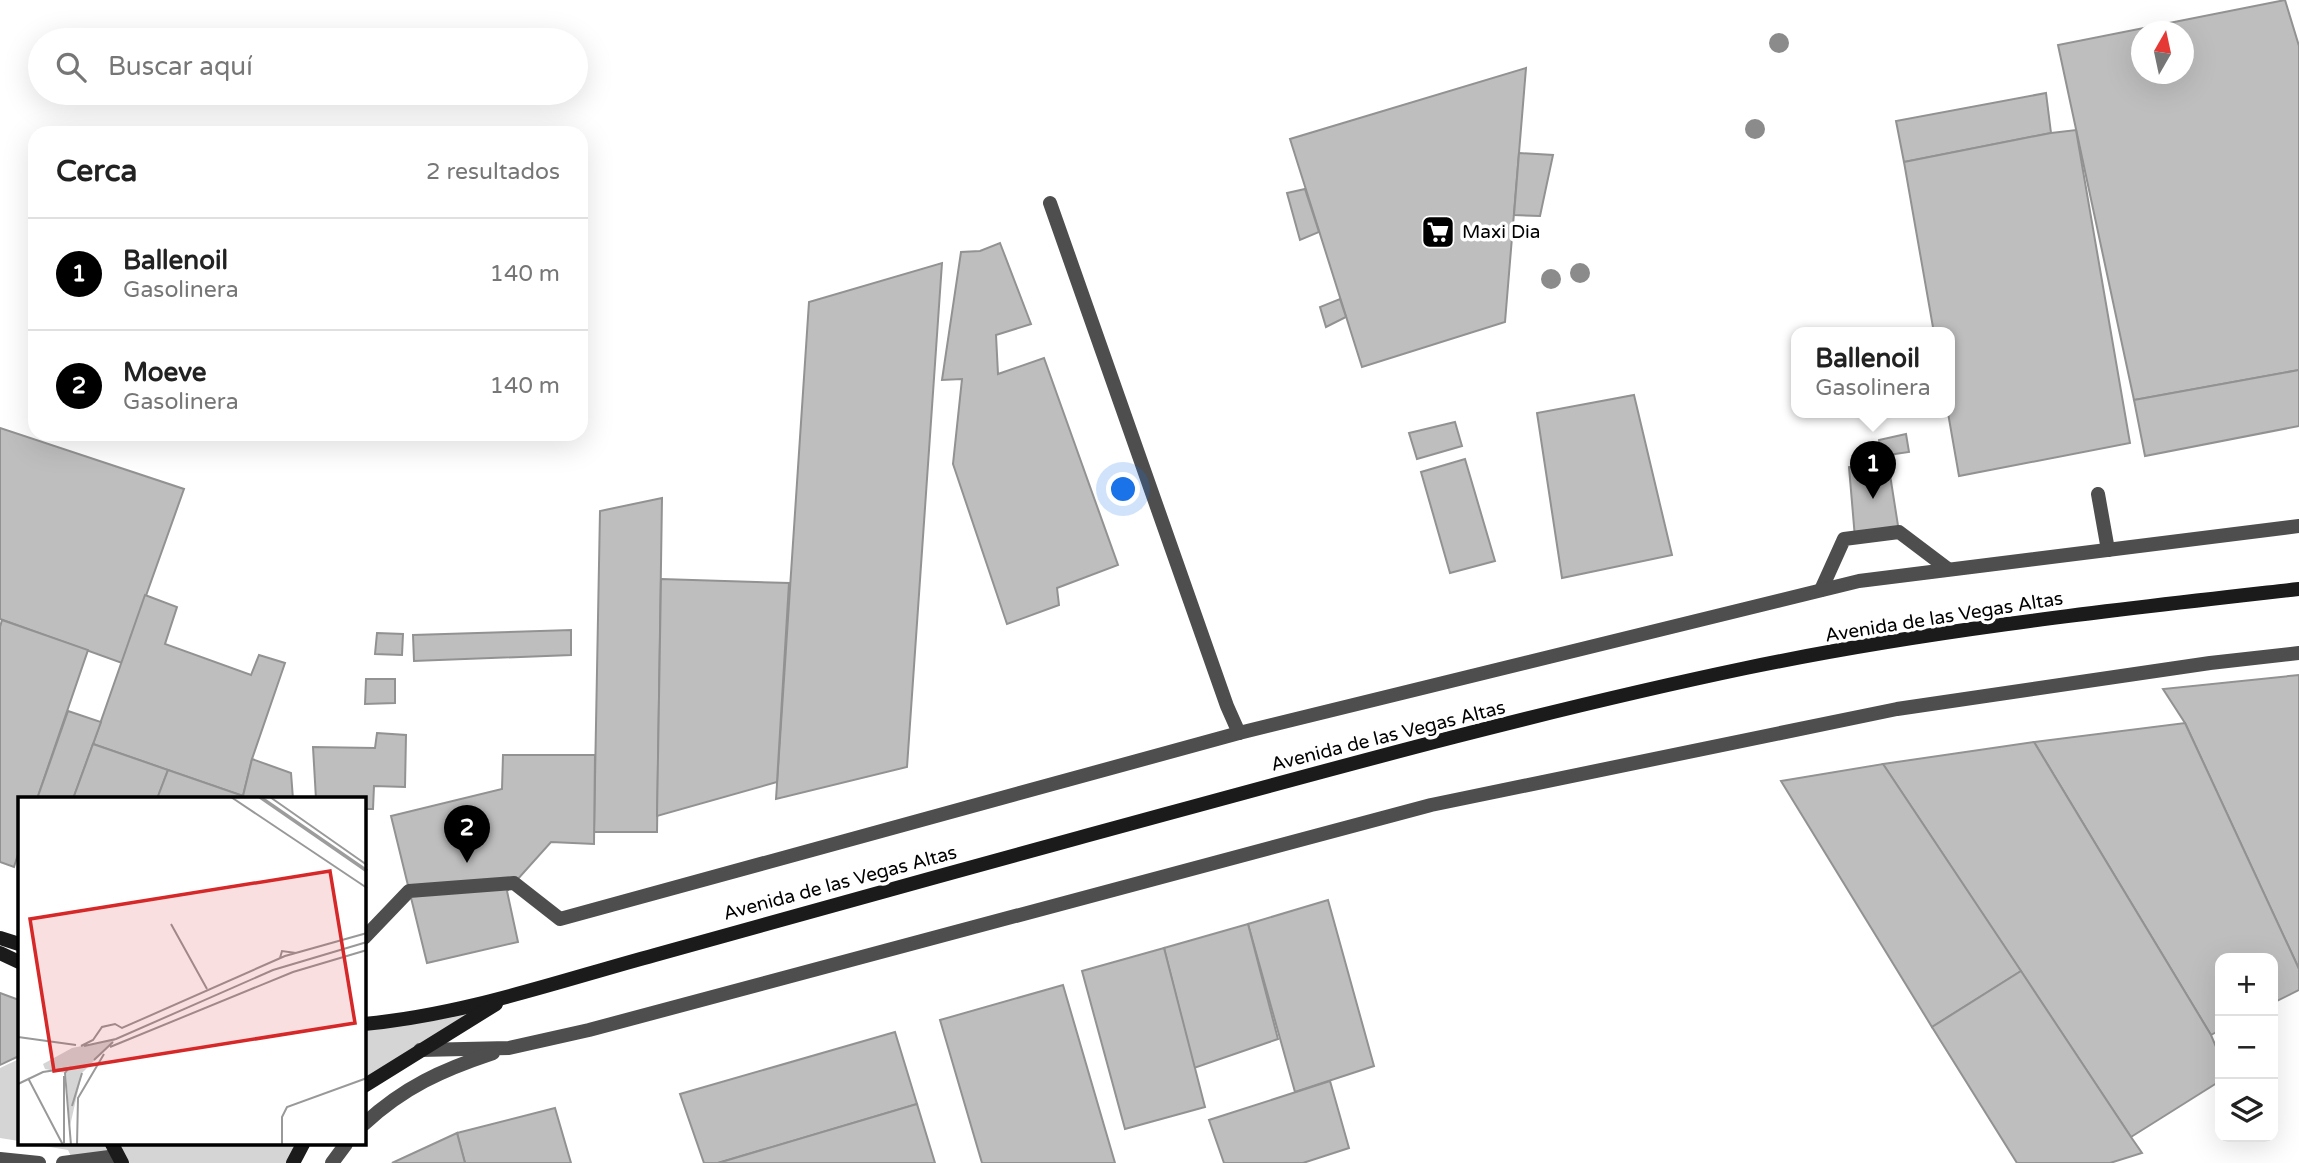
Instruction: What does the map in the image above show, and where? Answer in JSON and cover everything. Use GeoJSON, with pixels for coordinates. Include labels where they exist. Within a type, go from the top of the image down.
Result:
{"type":"FeatureCollection","features":[{"type":"Feature","properties":{"kind":"main road","name":"Avenida de las Vegas Altas"},"geometry":{"type":"LineString","coordinates":[[366,1024],[504,999],[677,948],[1213,801],[1624,695],[1750,667],[1873,646],[2017,624],[2299,589]]}},
{"type":"Feature","properties":{"kind":"main road"},"geometry":{"type":"LineString","coordinates":[[0,938],[18,944]]}},
{"type":"Feature","properties":{"kind":"main road"},"geometry":{"type":"LineString","coordinates":[[0,953],[18,962]]}},
{"type":"Feature","properties":{"kind":"main road","name":"Avenida de las Vegas Altas"},"geometry":{"type":"LineString","coordinates":[[366,1085],[504,999]]}},
{"type":"Feature","properties":{"kind":"main road"},"geometry":{"type":"LineString","coordinates":[[293,1163],[302,1146]]}},
{"type":"Feature","properties":{"kind":"street"},"geometry":{"type":"LineString","coordinates":[[1050,203],[1227,706],[1239,733]]}},
{"type":"Feature","properties":{"kind":"street"},"geometry":{"type":"LineString","coordinates":[[2098,494],[2108,550]]}},
{"type":"Feature","properties":{"kind":"street"},"geometry":{"type":"LineString","coordinates":[[366,936],[409,891],[514,883],[560,919],[1239,733],[1859,581],[2299,526]]}},
{"type":"Feature","properties":{"kind":"street"},"geometry":{"type":"LineString","coordinates":[[1821,590],[1844,539],[1899,532],[1948,569]]}},
{"type":"Feature","properties":{"kind":"street"},"geometry":{"type":"LineString","coordinates":[[366,1122],[387,1103],[420,1082],[449,1068],[509,1048],[589,1030],[1431,805],[1897,709],[2210,663],[2299,653]]}},
{"type":"Feature","properties":{"kind":"street"},"geometry":{"type":"LineString","coordinates":[[420,1050],[509,1048]]}},
{"type":"Feature","properties":{"kind":"street"},"geometry":{"type":"LineString","coordinates":[[332,1163],[345,1146]]}},
{"type":"Feature","properties":{"kind":"street"},"geometry":{"type":"LineString","coordinates":[[63,1163],[115,1157]]}},
{"type":"Feature","properties":{"kind":"street"},"geometry":{"type":"LineString","coordinates":[[0,1159],[39,1163]]}},
{"type":"Feature","properties":{"kind":"shaded area"},"geometry":{"type":"Polygon","coordinates":[[[504,999],[366,1085],[366,1024],[504,999]]]}},
{"type":"Feature","properties":{"kind":"shaded area"},"geometry":{"type":"Polygon","coordinates":[[[18,1059],[18,1141],[0,1138],[0,1068],[18,1059]]]}},
{"type":"Feature","properties":{"kind":"shaded area"},"geometry":{"type":"Polygon","coordinates":[[[44,1146],[302,1146],[293,1163],[74,1163],[68,1150],[44,1146]]]}},
{"type":"Feature","properties":{"kind":"building"},"geometry":{"type":"Polygon","coordinates":[[[2285,0],[2299,46],[2299,370],[2134,400],[2058,45],[2131,31],[2131,84],[2194,84],[2194,21],[2179,21],[2285,0]]]}},
{"type":"Feature","properties":{"kind":"building"},"geometry":{"type":"Polygon","coordinates":[[[1526,68],[1505,322],[1362,367],[1290,139],[1526,68]]]}},
{"type":"Feature","properties":{"kind":"building"},"geometry":{"type":"Polygon","coordinates":[[[2046,93],[2051,133],[1904,162],[1896,121],[2046,93]]]}},
{"type":"Feature","properties":{"kind":"building"},"geometry":{"type":"Polygon","coordinates":[[[2076,130],[2130,443],[1959,476],[1949,418],[1955,418],[1955,327],[1933,327],[1904,162],[2076,130]]]}},
{"type":"Feature","properties":{"kind":"building"},"geometry":{"type":"Polygon","coordinates":[[[1519,153],[1553,155],[1540,216],[1514,215],[1519,153]]]}},
{"type":"Feature","properties":{"kind":"building"},"geometry":{"type":"Polygon","coordinates":[[[1305,189],[1319,232],[1300,240],[1287,193],[1305,189]]]}},
{"type":"Feature","properties":{"kind":"building"},"geometry":{"type":"Polygon","coordinates":[[[1000,243],[1031,324],[996,335],[998,374],[1044,358],[1118,565],[1057,588],[1059,605],[1007,624],[953,464],[962,379],[942,380],[961,252],[980,251],[1000,243]]]}},
{"type":"Feature","properties":{"kind":"building"},"geometry":{"type":"Polygon","coordinates":[[[942,263],[907,767],[776,799],[809,302],[942,263]]]}},
{"type":"Feature","properties":{"kind":"building"},"geometry":{"type":"Polygon","coordinates":[[[1340,299],[1346,317],[1326,327],[1320,307],[1340,299]]]}},
{"type":"Feature","properties":{"kind":"building"},"geometry":{"type":"Polygon","coordinates":[[[2299,370],[2299,426],[2145,456],[2134,400],[2299,370]]]}},
{"type":"Feature","properties":{"kind":"building"},"geometry":{"type":"Polygon","coordinates":[[[1634,395],[1672,555],[1562,578],[1537,413],[1634,395]]]}},
{"type":"Feature","properties":{"kind":"building"},"geometry":{"type":"Polygon","coordinates":[[[1455,422],[1462,446],[1417,459],[1409,433],[1455,422]]]}},
{"type":"Feature","properties":{"kind":"building"},"geometry":{"type":"Polygon","coordinates":[[[0,428],[28,437],[28,441],[39,441],[184,489],[122,663],[0,619],[0,428]]]}},
{"type":"Feature","properties":{"kind":"building"},"geometry":{"type":"Polygon","coordinates":[[[1906,434],[1909,452],[1881,456],[1879,440],[1906,434]]]}},
{"type":"Feature","properties":{"kind":"building"},"geometry":{"type":"Polygon","coordinates":[[[1465,459],[1495,561],[1450,573],[1421,472],[1465,459]]]}},
{"type":"Feature","properties":{"kind":"building"},"geometry":{"type":"Polygon","coordinates":[[[1888,462],[1899,532],[1855,538],[1849,467],[1888,462]]]}},
{"type":"Feature","properties":{"kind":"building"},"geometry":{"type":"Polygon","coordinates":[[[662,498],[657,832],[594,832],[600,511],[662,498]]]}},
{"type":"Feature","properties":{"kind":"building"},"geometry":{"type":"Polygon","coordinates":[[[661,579],[789,583],[777,782],[657,816],[661,579]]]}},
{"type":"Feature","properties":{"kind":"building"},"geometry":{"type":"Polygon","coordinates":[[[145,595],[177,607],[165,644],[251,675],[259,655],[285,663],[252,759],[243,796],[93,744],[145,595]]]}},
{"type":"Feature","properties":{"kind":"building"},"geometry":{"type":"Polygon","coordinates":[[[2,620],[88,650],[38,797],[18,797],[18,854],[14,867],[0,862],[2,620]]]}},
{"type":"Feature","properties":{"kind":"building"},"geometry":{"type":"Polygon","coordinates":[[[571,630],[571,655],[414,661],[413,635],[571,630]]]}},
{"type":"Feature","properties":{"kind":"building"},"geometry":{"type":"Polygon","coordinates":[[[377,633],[403,634],[402,655],[375,654],[377,633]]]}},
{"type":"Feature","properties":{"kind":"building"},"geometry":{"type":"Polygon","coordinates":[[[2299,675],[2299,969],[2185,723],[2163,689],[2299,675]]]}},
{"type":"Feature","properties":{"kind":"building"},"geometry":{"type":"Polygon","coordinates":[[[366,679],[395,679],[395,703],[365,704],[366,679]]]}},
{"type":"Feature","properties":{"kind":"building"},"geometry":{"type":"Polygon","coordinates":[[[68,711],[101,722],[74,797],[38,797],[68,711]]]}},
{"type":"Feature","properties":{"kind":"building"},"geometry":{"type":"Polygon","coordinates":[[[2185,723],[2299,969],[2299,990],[2278,1000],[2278,953],[2215,953],[2215,1033],[2211,1035],[2034,742],[2185,723]]]}},
{"type":"Feature","properties":{"kind":"building"},"geometry":{"type":"Polygon","coordinates":[[[377,733],[406,735],[405,787],[374,786],[373,809],[366,809],[366,797],[316,797],[313,747],[375,748],[377,733]]]}},
{"type":"Feature","properties":{"kind":"building"},"geometry":{"type":"Polygon","coordinates":[[[2034,742],[2211,1035],[2215,1044],[2215,1084],[2131,1137],[1883,764],[2034,742]]]}},
{"type":"Feature","properties":{"kind":"building"},"geometry":{"type":"Polygon","coordinates":[[[93,744],[168,770],[158,797],[74,797],[93,744]]]}},
{"type":"Feature","properties":{"kind":"building"},"geometry":{"type":"Polygon","coordinates":[[[503,755],[595,755],[594,844],[551,842],[507,891],[518,942],[427,963],[391,816],[502,789],[503,755]]]}},
{"type":"Feature","properties":{"kind":"building"},"geometry":{"type":"Polygon","coordinates":[[[252,759],[291,773],[293,797],[158,797],[168,770],[243,796],[252,759]]]}},
{"type":"Feature","properties":{"kind":"building"},"geometry":{"type":"Polygon","coordinates":[[[1883,764],[2021,971],[1932,1027],[1781,781],[1883,764]]]}},
{"type":"Feature","properties":{"kind":"building"},"geometry":{"type":"Polygon","coordinates":[[[1328,900],[1374,1066],[1295,1092],[1248,924],[1328,900]]]}},
{"type":"Feature","properties":{"kind":"building"},"geometry":{"type":"Polygon","coordinates":[[[1248,924],[1278,1039],[1194,1068],[1164,948],[1248,924]]]}},
{"type":"Feature","properties":{"kind":"building"},"geometry":{"type":"Polygon","coordinates":[[[1164,948],[1205,1107],[1125,1129],[1082,971],[1164,948]]]}},
{"type":"Feature","properties":{"kind":"building"},"geometry":{"type":"Polygon","coordinates":[[[2021,971],[2142,1153],[2110,1163],[2017,1163],[1932,1027],[2021,971]]]}},
{"type":"Feature","properties":{"kind":"building"},"geometry":{"type":"Polygon","coordinates":[[[1063,985],[1115,1163],[982,1163],[940,1020],[1063,985]]]}},
{"type":"Feature","properties":{"kind":"building"},"geometry":{"type":"Polygon","coordinates":[[[0,993],[18,1000],[18,1056],[0,1065],[0,993]]]}},
{"type":"Feature","properties":{"kind":"building"},"geometry":{"type":"Polygon","coordinates":[[[895,1032],[917,1104],[718,1163],[704,1163],[680,1094],[895,1032]]]}},
{"type":"Feature","properties":{"kind":"building"},"geometry":{"type":"Polygon","coordinates":[[[1330,1081],[1349,1148],[1303,1163],[1224,1163],[1209,1120],[1330,1081]]]}},
{"type":"Feature","properties":{"kind":"building"},"geometry":{"type":"Polygon","coordinates":[[[917,1104],[935,1163],[718,1163],[917,1104]]]}},
{"type":"Feature","properties":{"kind":"building"},"geometry":{"type":"Polygon","coordinates":[[[555,1108],[571,1163],[465,1163],[457,1133],[555,1108]]]}},
{"type":"Feature","properties":{"kind":"building"},"geometry":{"type":"Polygon","coordinates":[[[457,1133],[465,1163],[392,1163],[457,1133]]]}},
{"type":"Feature","properties":{"kind":"place","name":"Maxi Dia"},"geometry":{"type":"Point","coordinates":[1438,232]}},
{"type":"Feature","properties":{"kind":"place","name":"Ballenoil"},"geometry":{"type":"Point","coordinates":[1873,499]}},
{"type":"Feature","properties":{"kind":"place","name":"Moeve"},"geometry":{"type":"Point","coordinates":[467,863]}}]}
